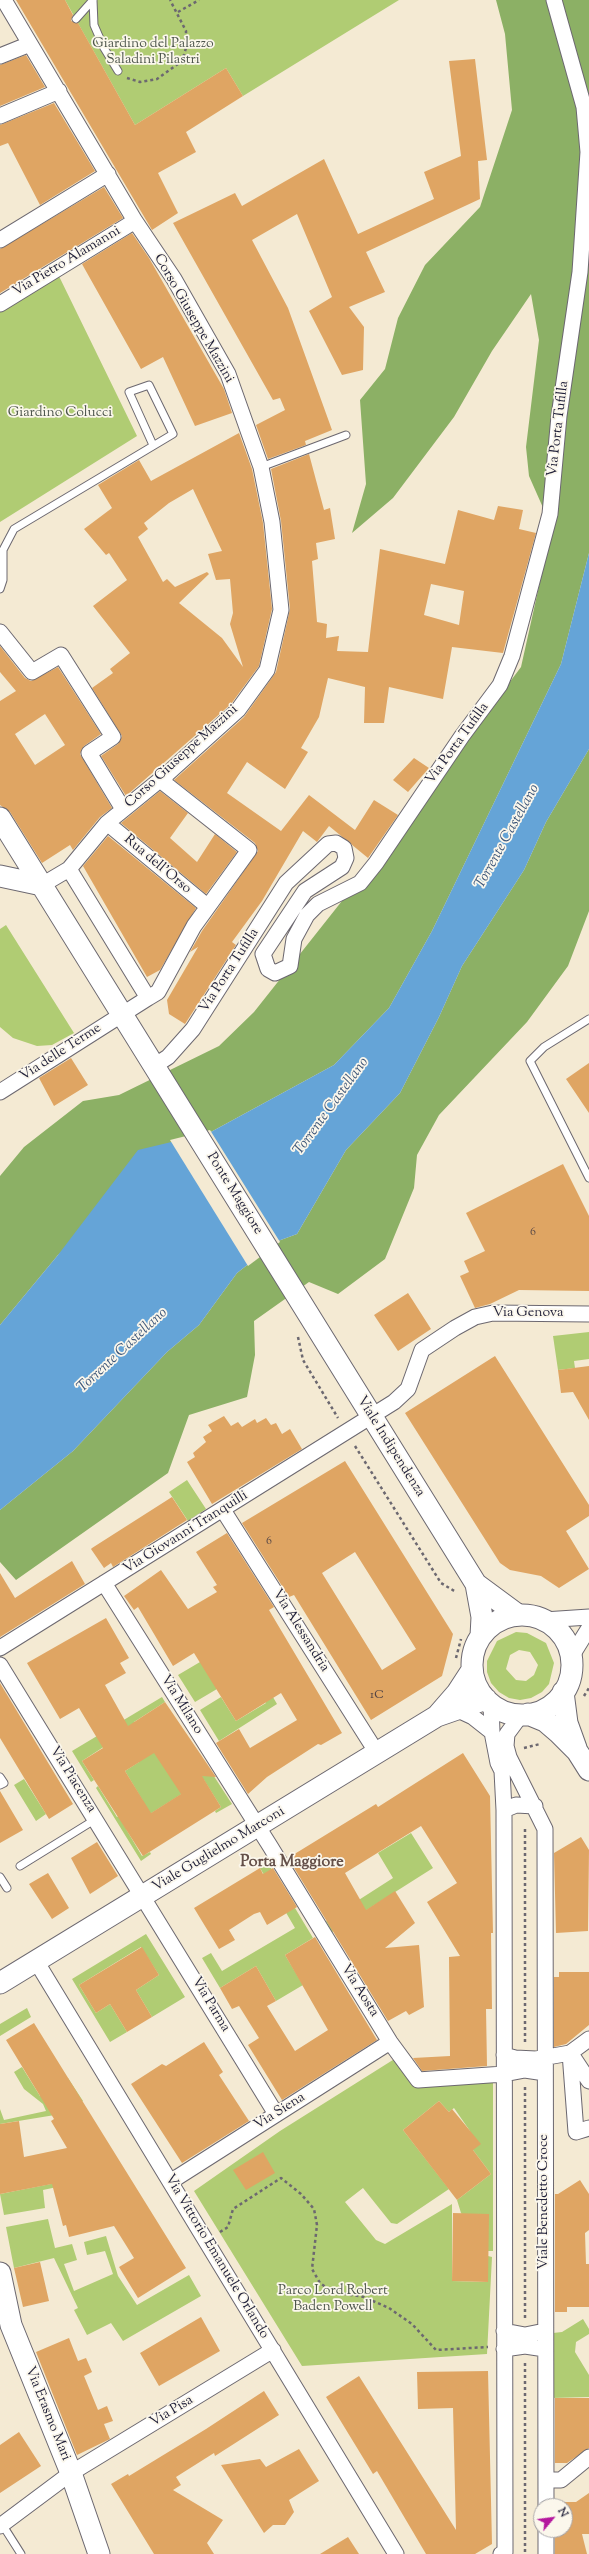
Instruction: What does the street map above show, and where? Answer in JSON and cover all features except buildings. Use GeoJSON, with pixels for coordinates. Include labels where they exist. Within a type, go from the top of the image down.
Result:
{"type":"FeatureCollection","features":[{"type":"Feature","properties":{"kind":"street","name":"Corso Giuseppe Mazzini"},"geometry":{"type":"LineString","coordinates":[[4,0],[34,41],[60,91],[135,221],[174,279],[228,374],[261,467],[272,522],[280,610],[267,670],[238,710],[166,775],[123,809],[108,823],[69,869],[42,885]]}},
{"type":"Feature","properties":{"kind":"street","name":"Via Porta Tufilla"},"geometry":{"type":"LineString","coordinates":[[158,1073],[168,1057],[193,1029],[286,883],[328,844],[336,842],[344,848],[346,858],[342,867],[305,891],[263,954],[268,970],[275,973],[290,966],[294,939],[307,915],[318,904],[360,883],[376,863],[457,743],[500,685],[512,656],[550,514],[559,416],[580,272],[588,152],[584,107],[554,0]]}},
{"type":"Feature","properties":{"kind":"street"},"geometry":{"type":"LineString","coordinates":[[0,56],[34,41]]}},
{"type":"Feature","properties":{"kind":"street"},"geometry":{"type":"LineString","coordinates":[[0,116],[60,91]]}},
{"type":"Feature","properties":{"kind":"street"},"geometry":{"type":"LineString","coordinates":[[0,240],[108,174]]}},
{"type":"Feature","properties":{"kind":"street","name":"Via Pietro Alamanni"},"geometry":{"type":"LineString","coordinates":[[0,304],[135,221]]}},
{"type":"Feature","properties":{"kind":"street"},"geometry":{"type":"LineString","coordinates":[[0,632],[32,672],[61,655],[113,737],[89,753],[123,809]]}},
{"type":"Feature","properties":{"kind":"street","name":"Via delle Terme"},"geometry":{"type":"LineString","coordinates":[[0,1092],[158,992],[207,906],[249,850],[164,783],[166,775]]}},
{"type":"Feature","properties":{"kind":"street","name":"Ponte Maggiore"},"geometry":{"type":"LineString","coordinates":[[0,818],[305,1309]]}},
{"type":"Feature","properties":{"kind":"street","name":"Rua dell'Orso"},"geometry":{"type":"LineString","coordinates":[[108,823],[207,906]]}},
{"type":"Feature","properties":{"kind":"street"},"geometry":{"type":"LineString","coordinates":[[69,869],[148,998]]}},
{"type":"Feature","properties":{"kind":"street"},"geometry":{"type":"LineString","coordinates":[[0,876],[42,885]]}},
{"type":"Feature","properties":{"kind":"street","name":"Viale Indipendenza"},"geometry":{"type":"LineString","coordinates":[[305,1309],[371,1418],[476,1584],[518,1615]]}},
{"type":"Feature","properties":{"kind":"street","name":"Via Genova"},"geometry":{"type":"LineString","coordinates":[[371,1418],[394,1402],[408,1389],[422,1350],[476,1317],[493,1313],[589,1314]]}},
{"type":"Feature","properties":{"kind":"street","name":"Via Giovanni Tranquilli"},"geometry":{"type":"LineString","coordinates":[[0,1648],[371,1418]]}},
{"type":"Feature","properties":{"kind":"street","name":"Via Alessandria"},"geometry":{"type":"LineString","coordinates":[[223,1510],[377,1753]]}},
{"type":"Feature","properties":{"kind":"street","name":"Via Milano"},"geometry":{"type":"LineString","coordinates":[[104,1584],[258,1826]]}},
{"type":"Feature","properties":{"kind":"street","name":"Viale Indipendenza"},"geometry":{"type":"LineString","coordinates":[[471,1634],[482,1617],[476,1584]]}},
{"type":"Feature","properties":{"kind":"street","name":"Viale Indipendenza"},"geometry":{"type":"LineString","coordinates":[[471,1634],[504,1618],[518,1615],[544,1620]]}},
{"type":"Feature","properties":{"kind":"street"},"geometry":{"type":"LineString","coordinates":[[544,1620],[589,1617]]}},
{"type":"Feature","properties":{"kind":"street"},"geometry":{"type":"LineString","coordinates":[[525,1715],[542,1710],[554,1703],[563,1692],[569,1681],[571,1657],[566,1642],[556,1630],[544,1620]]}},
{"type":"Feature","properties":{"kind":"street"},"geometry":{"type":"LineString","coordinates":[[571,1657],[589,1628]]}},
{"type":"Feature","properties":{"kind":"street","name":"Viale Indipendenza"},"geometry":{"type":"LineString","coordinates":[[471,1634],[475,1646],[464,1666],[488,1702]]}},
{"type":"Feature","properties":{"kind":"street","name":"Via Piacenza"},"geometry":{"type":"LineString","coordinates":[[0,1665],[144,1896]]}},
{"type":"Feature","properties":{"kind":"street","name":"Viale Guglielmo Marconi"},"geometry":{"type":"LineString","coordinates":[[437,1716],[457,1693],[464,1666]]}},
{"type":"Feature","properties":{"kind":"street"},"geometry":{"type":"LineString","coordinates":[[563,1692],[567,1723],[577,1751],[589,1770]]}},
{"type":"Feature","properties":{"kind":"street"},"geometry":{"type":"LineString","coordinates":[[488,1702],[505,1712],[525,1715],[545,1721],[577,1751]]}},
{"type":"Feature","properties":{"kind":"street"},"geometry":{"type":"LineString","coordinates":[[488,1702],[492,1732],[502,1771],[504,1810],[503,2553]]}},
{"type":"Feature","properties":{"kind":"street","name":"Viale Guglielmo Marconi"},"geometry":{"type":"LineString","coordinates":[[0,1983],[437,1716],[488,1702]]}},
{"type":"Feature","properties":{"kind":"street"},"geometry":{"type":"LineString","coordinates":[[458,1710],[473,1717],[492,1732]]}},
{"type":"Feature","properties":{"kind":"street","name":"Viale Benedetto Croce"},"geometry":{"type":"LineString","coordinates":[[525,1715],[507,1734],[506,1746],[509,1757],[530,1805],[545,1829],[546,2498]]}},
{"type":"Feature","properties":{"kind":"street"},"geometry":{"type":"LineString","coordinates":[[504,1810],[516,1804],[530,1805]]}},
{"type":"Feature","properties":{"kind":"street","name":"Via Aosta"},"geometry":{"type":"LineString","coordinates":[[258,1826],[390,2042],[418,2080],[504,2074]]}},
{"type":"Feature","properties":{"kind":"street","name":"Via Parma"},"geometry":{"type":"LineString","coordinates":[[144,1896],[276,2114]]}},
{"type":"Feature","properties":{"kind":"street","name":"Via Vittorio Emanuele Orlando"},"geometry":{"type":"LineString","coordinates":[[36,1961],[396,2554]]}},
{"type":"Feature","properties":{"kind":"street"},"geometry":{"type":"LineString","coordinates":[[504,2074],[546,2056],[570,2053],[589,2039]]}},
{"type":"Feature","properties":{"kind":"street","name":"Via Siena"},"geometry":{"type":"LineString","coordinates":[[170,2182],[390,2042]]}},
{"type":"Feature","properties":{"kind":"street"},"geometry":{"type":"LineString","coordinates":[[570,2053],[589,2081]]}},
{"type":"Feature","properties":{"kind":"street"},"geometry":{"type":"LineString","coordinates":[[570,2053],[576,2132],[589,2128]]}},
{"type":"Feature","properties":{"kind":"street"},"geometry":{"type":"LineString","coordinates":[[504,2055],[545,2073]]}},
{"type":"Feature","properties":{"kind":"street","name":"Via Erasmo Mari"},"geometry":{"type":"LineString","coordinates":[[0,2273],[6,2329],[71,2473],[99,2554]]}},
{"type":"Feature","properties":{"kind":"street"},"geometry":{"type":"LineString","coordinates":[[504,2331],[545,2349]]}},
{"type":"Feature","properties":{"kind":"street"},"geometry":{"type":"LineString","coordinates":[[504,2348],[545,2331]]}},
{"type":"Feature","properties":{"kind":"street","name":"Via Pisa"},"geometry":{"type":"LineString","coordinates":[[1,2525],[71,2473],[273,2350]]}},
{"type":"Feature","properties":{"kind":"street"},"geometry":{"type":"LineString","coordinates":[[546,2480],[561,2480],[589,2457]]}},
{"type":"Feature","properties":{"kind":"street"},"geometry":{"type":"LineString","coordinates":[[546,2538],[546,2554]]}},
{"type":"Feature","properties":{"kind":"lane"},"geometry":{"type":"LineString","coordinates":[[76,19],[93,0]]}},
{"type":"Feature","properties":{"kind":"lane"},"geometry":{"type":"LineString","coordinates":[[93,0],[94,25],[104,48],[118,71]]}},
{"type":"Feature","properties":{"kind":"lane"},"geometry":{"type":"LineString","coordinates":[[0,589],[3,580],[3,550],[14,529],[173,434],[149,384],[129,392],[153,445]]}},
{"type":"Feature","properties":{"kind":"lane"},"geometry":{"type":"LineString","coordinates":[[261,467],[346,435]]}},
{"type":"Feature","properties":{"kind":"lane"},"geometry":{"type":"LineString","coordinates":[[589,1019],[544,1047],[530,1061],[589,1178]]}},
{"type":"Feature","properties":{"kind":"lane"},"geometry":{"type":"LineString","coordinates":[[0,1777],[4,1783],[0,1785]]}},
{"type":"Feature","properties":{"kind":"lane"},"geometry":{"type":"LineString","coordinates":[[20,1866],[96,1819]]}},
{"type":"Feature","properties":{"kind":"lane"},"geometry":{"type":"LineString","coordinates":[[0,1877],[7,1888]]}},
{"type":"Feature","properties":{"kind":"lane"},"geometry":{"type":"LineString","coordinates":[[1,2525],[21,2554]]}},
{"type":"Feature","properties":{"kind":"path"},"geometry":{"type":"LineString","coordinates":[[118,71],[128,79],[140,82],[157,79],[182,61],[186,48],[186,31],[178,12],[170,0]]}},
{"type":"Feature","properties":{"kind":"path"},"geometry":{"type":"LineString","coordinates":[[178,12],[199,0]]}},
{"type":"Feature","properties":{"kind":"path","name":"Viale Indipendenza"},"geometry":{"type":"LineString","coordinates":[[297,1331],[303,1360],[339,1421]]}},
{"type":"Feature","properties":{"kind":"path","name":"Viale Indipendenza"},"geometry":{"type":"LineString","coordinates":[[355,1447],[441,1583],[455,1590],[459,1597]]}},
{"type":"Feature","properties":{"kind":"path"},"geometry":{"type":"LineString","coordinates":[[464,1666],[471,1634]]}},
{"type":"Feature","properties":{"kind":"path"},"geometry":{"type":"LineString","coordinates":[[509,1757],[528,1746],[543,1744]]}},
{"type":"Feature","properties":{"kind":"path"},"geometry":{"type":"LineString","coordinates":[[525,2554],[525,2064],[530,1805]]}},
{"type":"Feature","properties":{"kind":"path"},"geometry":{"type":"LineString","coordinates":[[206,2240],[228,2227],[233,2209],[281,2178],[301,2194],[314,2209],[317,2225],[312,2269],[320,2283],[333,2292],[364,2297],[389,2308],[412,2324],[436,2350],[504,2348]]}},
{"type":"Feature","properties":{"kind":"green space","name":"Giardino del Palazzo Saladini Pilastri"},"geometry":{"type":"Polygon","coordinates":[[[65,0],[399,0],[243,96],[226,68],[135,125],[65,0]]]}},
{"type":"Feature","properties":{"kind":"green space"},"geometry":{"type":"Polygon","coordinates":[[[496,0],[589,0],[589,553],[561,664],[432,931],[389,1008],[334,1065],[209,1133],[58,1255],[0,1325],[0,1176],[24,1147],[83,1101],[119,1095],[219,1046],[254,1012],[414,810],[521,667],[552,528],[529,476],[526,447],[539,340],[531,294],[492,351],[454,417],[393,498],[352,533],[366,484],[360,400],[385,369],[398,318],[425,265],[480,207],[512,110],[505,34],[496,0]]]}},
{"type":"Feature","properties":{"kind":"green space","name":"Giardino Colucci"},"geometry":{"type":"Polygon","coordinates":[[[55,268],[137,436],[0,522],[0,304],[55,268]]]}},
{"type":"Feature","properties":{"kind":"green space"},"geometry":{"type":"Polygon","coordinates":[[[589,749],[589,911],[568,966],[527,1022],[439,1115],[417,1155],[414,1188],[385,1259],[338,1294],[309,1282],[254,1321],[255,1355],[247,1397],[189,1415],[168,1473],[16,1580],[0,1562],[0,1510],[73,1451],[167,1352],[199,1325],[237,1273],[278,1241],[297,1234],[346,1150],[400,1093],[439,1017],[462,966],[524,870],[546,822],[589,749]]]}},
{"type":"Feature","properties":{"kind":"green space"},"geometry":{"type":"Polygon","coordinates":[[[6,925],[74,1033],[52,1045],[37,1046],[13,1038],[0,1027],[0,929],[6,925]]]}},
{"type":"Feature","properties":{"kind":"green space"},"geometry":{"type":"Polygon","coordinates":[[[589,1332],[589,1359],[574,1361],[575,1368],[558,1370],[553,1336],[589,1332]]]}},
{"type":"Feature","properties":{"kind":"green space"},"geometry":{"type":"Polygon","coordinates":[[[187,1480],[206,1509],[188,1521],[169,1492],[187,1480]]]}},
{"type":"Feature","properties":{"kind":"green space"},"geometry":{"type":"Polygon","coordinates":[[[516,1632],[527,1633],[546,1643],[554,1663],[549,1684],[542,1692],[531,1698],[520,1700],[509,1698],[499,1692],[491,1683],[487,1672],[487,1661],[497,1641],[516,1632]],[[519,1650],[510,1655],[506,1669],[516,1680],[526,1681],[534,1675],[538,1665],[530,1652],[519,1650]]]}},
{"type":"Feature","properties":{"kind":"green space"},"geometry":{"type":"Polygon","coordinates":[[[239,1639],[277,1704],[219,1741],[200,1710],[221,1697],[236,1721],[266,1703],[233,1648],[217,1689],[195,1702],[178,1675],[239,1639]]]}},
{"type":"Feature","properties":{"kind":"green space"},"geometry":{"type":"Polygon","coordinates":[[[162,1697],[165,1702],[134,1722],[206,1764],[232,1804],[216,1813],[215,1811],[221,1807],[204,1780],[126,1829],[142,1856],[150,1852],[151,1854],[141,1861],[96,1788],[98,1786],[117,1817],[143,1801],[125,1771],[139,1762],[122,1735],[82,1761],[94,1780],[91,1782],[72,1751],[162,1697]]]}},
{"type":"Feature","properties":{"kind":"green space"},"geometry":{"type":"Polygon","coordinates":[[[24,1779],[46,1814],[36,1821],[14,1785],[24,1779]]]}},
{"type":"Feature","properties":{"kind":"green space"},"geometry":{"type":"Polygon","coordinates":[[[411,1833],[433,1868],[332,1932],[326,1921],[393,1878],[378,1853],[411,1833]]]}},
{"type":"Feature","properties":{"kind":"green space"},"geometry":{"type":"Polygon","coordinates":[[[268,1863],[313,1938],[285,1955],[303,1985],[276,2001],[256,1966],[220,1988],[202,1958],[211,1953],[222,1971],[295,1928],[260,1868],[268,1863]]]}},
{"type":"Feature","properties":{"kind":"green space"},"geometry":{"type":"Polygon","coordinates":[[[146,1934],[185,1997],[152,2017],[136,1990],[159,1975],[141,1947],[79,1985],[96,2013],[110,2004],[127,2032],[110,2042],[72,1979],[146,1934]]]}},
{"type":"Feature","properties":{"kind":"green space"},"geometry":{"type":"Polygon","coordinates":[[[27,2008],[31,2017],[0,2036],[0,2024],[27,2008]]]}},
{"type":"Feature","properties":{"kind":"green space","name":"Parco Lord Robert Baden Powell"},"geometry":{"type":"Polygon","coordinates":[[[396,2058],[416,2084],[493,2079],[493,2251],[488,2251],[461,2213],[457,2200],[491,2174],[473,2150],[470,2131],[454,2108],[449,2112],[439,2101],[403,2130],[449,2189],[397,2224],[391,2223],[363,2188],[345,2202],[376,2240],[385,2244],[452,2204],[452,2281],[488,2282],[488,2256],[492,2257],[487,2354],[302,2366],[194,2191],[280,2131],[396,2058]]]}},
{"type":"Feature","properties":{"kind":"green space"},"geometry":{"type":"Polygon","coordinates":[[[22,2067],[40,2096],[68,2078],[83,2101],[61,2114],[0,2124],[0,2109],[4,2120],[46,2111],[43,2104],[24,2089],[14,2072],[22,2067]]]}},
{"type":"Feature","properties":{"kind":"green space"},"geometry":{"type":"Polygon","coordinates":[[[61,2182],[57,2187],[43,2190],[45,2208],[4,2215],[0,2194],[61,2182]]]}},
{"type":"Feature","properties":{"kind":"green space"},"geometry":{"type":"Polygon","coordinates":[[[48,2219],[55,2248],[72,2244],[77,2260],[64,2264],[74,2291],[113,2274],[105,2251],[87,2255],[84,2242],[106,2236],[118,2276],[137,2305],[189,2275],[201,2296],[123,2341],[111,2323],[87,2335],[74,2310],[78,2308],[54,2258],[14,2268],[6,2227],[48,2219]]]}},
{"type":"Feature","properties":{"kind":"green space"},"geometry":{"type":"Polygon","coordinates":[[[583,2319],[589,2329],[589,2334],[576,2342],[575,2352],[589,2375],[589,2397],[551,2398],[553,2333],[562,2332],[583,2319]]]}},
{"type":"Feature","properties":{"kind":"water","name":"Torrente Castellano"},"geometry":{"type":"Polygon","coordinates":[[[589,553],[589,749],[546,822],[524,870],[462,966],[439,1017],[400,1093],[346,1150],[297,1234],[278,1241],[237,1273],[199,1325],[167,1352],[73,1451],[0,1510],[0,1325],[58,1255],[138,1150],[209,1133],[334,1065],[389,1008],[432,931],[561,664],[589,553]]]}},
{"type":"Feature","properties":{"kind":"pier"},"geometry":{"type":"Polygon","coordinates":[[[210,1130],[280,1242],[248,1266],[170,1140],[210,1130]]]}},
{"type":"Feature","properties":{"kind":"district","name":"Porta Maggiore"},"geometry":{"type":"Point","coordinates":[292,1863]}}]}
